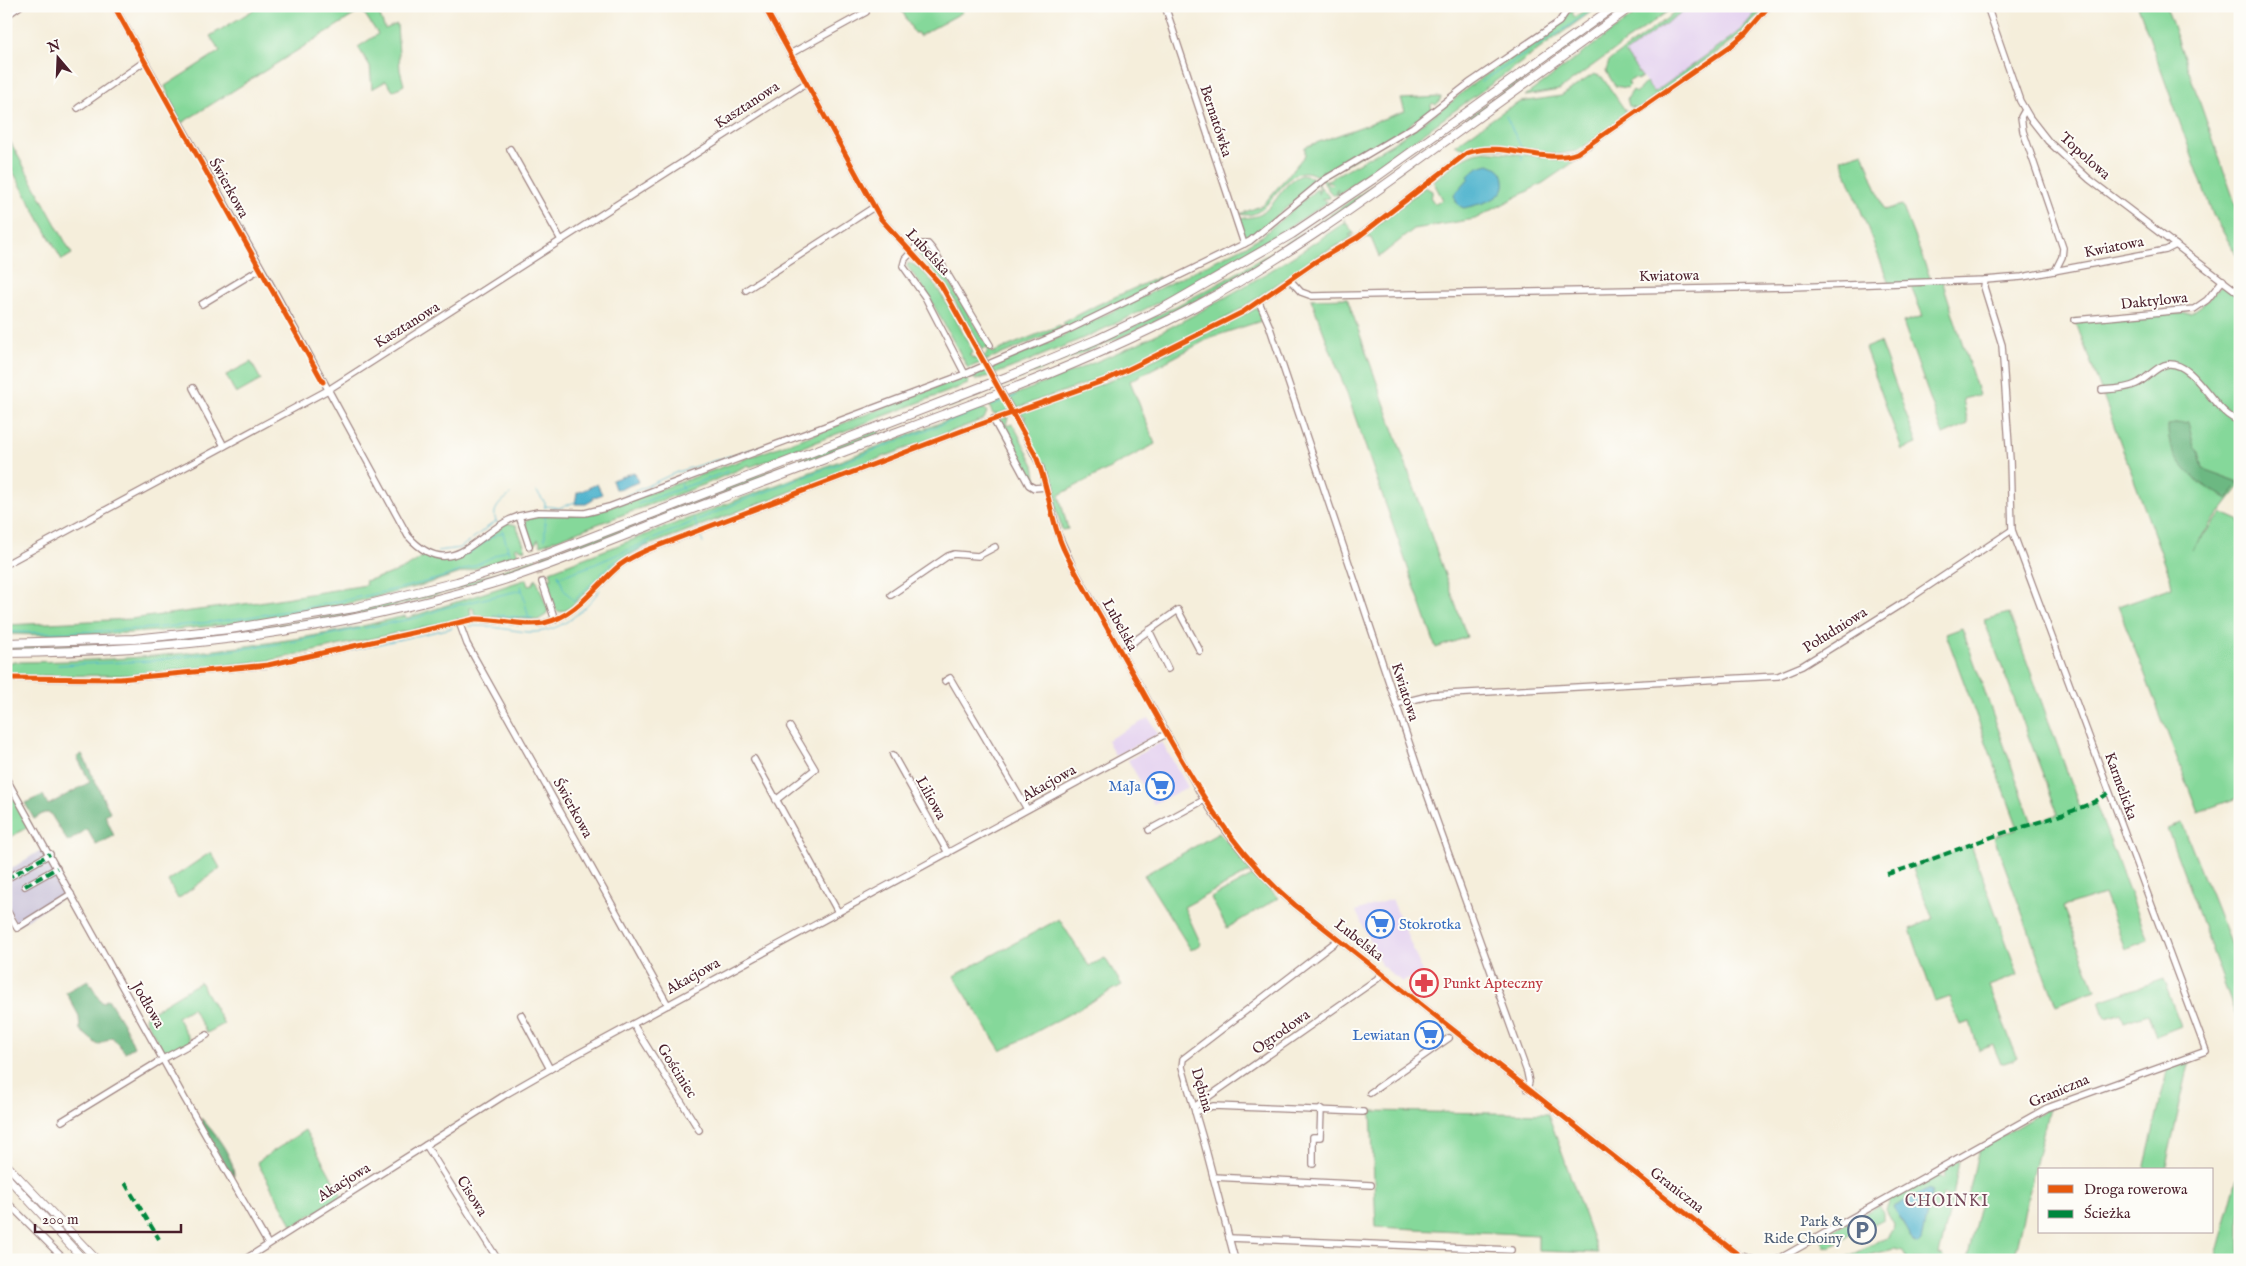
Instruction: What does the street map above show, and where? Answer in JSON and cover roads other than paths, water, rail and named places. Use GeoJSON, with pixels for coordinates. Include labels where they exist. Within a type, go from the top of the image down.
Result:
{"type":"FeatureCollection","features":[{"type":"Feature","properties":{"kind":"highway"},"geometry":{"type":"LineString","coordinates":[[6,643],[155,637],[276,622],[394,599],[483,575],[533,559],[1079,347],[1192,292],[1253,258],[1326,212],[1615,6]]}},
{"type":"Feature","properties":{"kind":"highway"},"geometry":{"type":"LineString","coordinates":[[6,653],[142,648],[270,634],[374,614],[502,580],[554,562],[983,400],[1089,357],[1197,305],[1285,253],[1334,222],[1632,6]]}},
{"type":"Feature","properties":{"kind":"main road"},"geometry":{"type":"LineString","coordinates":[[6,1164],[97,1260]]}},
{"type":"Feature","properties":{"kind":"main road"},"geometry":{"type":"LineString","coordinates":[[6,1176],[84,1260]]}},
{"type":"Feature","properties":{"kind":"street"},"geometry":{"type":"LineString","coordinates":[[6,16],[20,6]]}},
{"type":"Feature","properties":{"kind":"street","name":"Świerkowa"},"geometry":{"type":"LineString","coordinates":[[114,6],[402,526],[415,544],[424,550],[444,556],[460,553],[504,522],[518,516]]}},
{"type":"Feature","properties":{"kind":"street","name":"Lubelska"},"geometry":{"type":"LineString","coordinates":[[764,6],[874,207],[886,226],[941,285],[979,352],[1038,462],[1063,549],[1204,800],[1225,829],[1276,888],[1338,940],[1598,1144]]}},
{"type":"Feature","properties":{"kind":"street"},"geometry":{"type":"LineString","coordinates":[[790,54],[866,12],[863,6]]}},
{"type":"Feature","properties":{"kind":"street","name":"Bernatówka"},"geometry":{"type":"LineString","coordinates":[[1165,6],[1244,244]]}},
{"type":"Feature","properties":{"kind":"street"},"geometry":{"type":"LineString","coordinates":[[529,546],[518,516],[538,512],[585,513],[609,507],[966,374],[1059,334],[1244,244],[1260,233],[1316,185],[1413,127],[1471,82],[1559,22],[1570,6]]}},
{"type":"Feature","properties":{"kind":"street"},"geometry":{"type":"LineString","coordinates":[[6,678],[120,679],[268,664],[459,622],[493,619],[534,624],[555,620],[576,607],[621,565],[647,550],[993,419],[1122,373],[1224,322],[1259,302],[1314,262],[1363,233],[1458,159],[1474,150],[1562,156],[1573,155],[1583,150],[1732,45],[1746,33],[1769,6]]}},
{"type":"Feature","properties":{"kind":"street","name":"Topolowa"},"geometry":{"type":"LineString","coordinates":[[1987,6],[2014,86],[2025,110],[2042,133],[2074,167],[2240,294]]}},
{"type":"Feature","properties":{"kind":"street"},"geometry":{"type":"LineString","coordinates":[[78,108],[145,61]]}},
{"type":"Feature","properties":{"kind":"street","name":"Kasztanowa"},"geometry":{"type":"LineString","coordinates":[[6,564],[328,390],[806,83]]}},
{"type":"Feature","properties":{"kind":"street","name":"Kwiatowa"},"geometry":{"type":"LineString","coordinates":[[2025,110],[2021,116],[2023,131],[2063,248],[2062,257],[2055,271]]}},
{"type":"Feature","properties":{"kind":"street"},"geometry":{"type":"LineString","coordinates":[[510,150],[561,240]]}},
{"type":"Feature","properties":{"kind":"street"},"geometry":{"type":"LineString","coordinates":[[746,290],[874,207]]}},
{"type":"Feature","properties":{"kind":"street"},"geometry":{"type":"LineString","coordinates":[[966,374],[925,297],[903,266],[905,259],[922,243],[930,245],[990,345]]}},
{"type":"Feature","properties":{"kind":"street","name":"Kwiatowa"},"geometry":{"type":"LineString","coordinates":[[1290,280],[1296,288],[1305,294],[1332,296],[1791,287],[1985,280],[2022,277],[2170,250],[2176,245]]}},
{"type":"Feature","properties":{"kind":"street"},"geometry":{"type":"LineString","coordinates":[[202,304],[260,269]]}},
{"type":"Feature","properties":{"kind":"street"},"geometry":{"type":"LineString","coordinates":[[1985,280],[1984,287],[2002,345],[2009,441],[2012,530]]}},
{"type":"Feature","properties":{"kind":"street","name":"Daktylowa"},"geometry":{"type":"LineString","coordinates":[[2076,320],[2194,310],[2204,303],[2222,280]]}},
{"type":"Feature","properties":{"kind":"street","name":"Kwiatowa"},"geometry":{"type":"LineString","coordinates":[[1259,302],[1270,325],[1396,704],[1527,1072],[1529,1082],[1527,1089]]}},
{"type":"Feature","properties":{"kind":"street"},"geometry":{"type":"LineString","coordinates":[[2102,390],[2132,386],[2164,366],[2174,365],[2200,382],[2226,415],[2240,421]]}},
{"type":"Feature","properties":{"kind":"street"},"geometry":{"type":"LineString","coordinates":[[193,388],[224,446]]}},
{"type":"Feature","properties":{"kind":"street"},"geometry":{"type":"LineString","coordinates":[[993,419],[1029,485],[1034,488],[1046,487]]}},
{"type":"Feature","properties":{"kind":"street","name":"Południowa"},"geometry":{"type":"LineString","coordinates":[[1396,704],[1432,695],[1778,676],[1802,666],[1903,603],[2012,530]]}},
{"type":"Feature","properties":{"kind":"street","name":"Karmelicka"},"geometry":{"type":"LineString","coordinates":[[2012,530],[2206,1051]]}},
{"type":"Feature","properties":{"kind":"street"},"geometry":{"type":"LineString","coordinates":[[891,595],[948,556],[954,554],[978,556],[995,547]]}},
{"type":"Feature","properties":{"kind":"street"},"geometry":{"type":"LineString","coordinates":[[542,582],[555,620]]}},
{"type":"Feature","properties":{"kind":"street"},"geometry":{"type":"LineString","coordinates":[[1121,653],[1178,610],[1200,651]]}},
{"type":"Feature","properties":{"kind":"street","name":"Świerkowa"},"geometry":{"type":"LineString","coordinates":[[459,622],[467,644],[668,1005]]}},
{"type":"Feature","properties":{"kind":"street"},"geometry":{"type":"LineString","coordinates":[[1149,630],[1168,669]]}},
{"type":"Feature","properties":{"kind":"street"},"geometry":{"type":"LineString","coordinates":[[945,681],[950,678],[1027,809]]}},
{"type":"Feature","properties":{"kind":"street"},"geometry":{"type":"LineString","coordinates":[[776,800],[815,769],[790,727]]}},
{"type":"Feature","properties":{"kind":"street","name":"Akacjowa"},"geometry":{"type":"LineString","coordinates":[[244,1260],[550,1069],[1166,734]]}},
{"type":"Feature","properties":{"kind":"street","name":"Liliowa"},"geometry":{"type":"LineString","coordinates":[[893,755],[948,852]]}},
{"type":"Feature","properties":{"kind":"street"},"geometry":{"type":"LineString","coordinates":[[754,758],[838,912]]}},
{"type":"Feature","properties":{"kind":"street","name":"Jodłowa"},"geometry":{"type":"LineString","coordinates":[[6,778],[268,1244]]}},
{"type":"Feature","properties":{"kind":"street"},"geometry":{"type":"LineString","coordinates":[[1149,830],[1204,800]]}},
{"type":"Feature","properties":{"kind":"street"},"geometry":{"type":"LineString","coordinates":[[6,879],[50,854]]}},
{"type":"Feature","properties":{"kind":"street"},"geometry":{"type":"LineString","coordinates":[[25,886],[57,868]]}},
{"type":"Feature","properties":{"kind":"street"},"geometry":{"type":"LineString","coordinates":[[6,909],[16,928],[71,894]]}},
{"type":"Feature","properties":{"kind":"street","name":"Dębina"},"geometry":{"type":"LineString","coordinates":[[1235,1260],[1182,1067],[1185,1056],[1271,993],[1338,940]]}},
{"type":"Feature","properties":{"kind":"street","name":"Ogrodowa"},"geometry":{"type":"LineString","coordinates":[[1194,1110],[1377,979],[1381,974]]}},
{"type":"Feature","properties":{"kind":"street"},"geometry":{"type":"LineString","coordinates":[[521,1015],[550,1069]]}},
{"type":"Feature","properties":{"kind":"street","name":"Gościniec"},"geometry":{"type":"LineString","coordinates":[[633,1024],[699,1130]]}},
{"type":"Feature","properties":{"kind":"street"},"geometry":{"type":"LineString","coordinates":[[62,1121],[207,1035]]}},
{"type":"Feature","properties":{"kind":"street"},"geometry":{"type":"LineString","coordinates":[[1370,1093],[1449,1038]]}},
{"type":"Feature","properties":{"kind":"street","name":"Graniczna"},"geometry":{"type":"LineString","coordinates":[[1777,1260],[1816,1236],[2052,1106],[2206,1051]]}},
{"type":"Feature","properties":{"kind":"street"},"geometry":{"type":"LineString","coordinates":[[1194,1110],[1213,1106],[1363,1112]]}},
{"type":"Feature","properties":{"kind":"street"},"geometry":{"type":"LineString","coordinates":[[1312,1164],[1313,1137],[1320,1137],[1321,1109]]}},
{"type":"Feature","properties":{"kind":"street","name":"Graniczna"},"geometry":{"type":"LineString","coordinates":[[1598,1144],[1744,1258],[1754,1260]]}},
{"type":"Feature","properties":{"kind":"street","name":"Cisowa"},"geometry":{"type":"LineString","coordinates":[[426,1145],[498,1260]]}},
{"type":"Feature","properties":{"kind":"street"},"geometry":{"type":"LineString","coordinates":[[1213,1177],[1371,1185]]}},
{"type":"Feature","properties":{"kind":"street"},"geometry":{"type":"LineString","coordinates":[[6,1201],[65,1260]]}},
{"type":"Feature","properties":{"kind":"street"},"geometry":{"type":"LineString","coordinates":[[1229,1238],[1511,1250]]}},
{"type":"Feature","properties":{"kind":"street","name":"Graniczna"},"geometry":{"type":"LineString","coordinates":[[1787,1260],[1800,1247]]}},
{"type":"Feature","properties":{"kind":"water"},"geometry":{"type":"Polygon","coordinates":[[[1489,164],[1501,171],[1504,187],[1501,192],[1497,197],[1484,203],[1464,208],[1460,206],[1454,195],[1469,178],[1468,176],[1478,167],[1489,164]]]}},
{"type":"Feature","properties":{"kind":"water"},"geometry":{"type":"Polygon","coordinates":[[[634,472],[638,482],[615,489],[612,480],[634,472]]]}},
{"type":"Feature","properties":{"kind":"water"},"geometry":{"type":"Polygon","coordinates":[[[597,484],[602,494],[586,504],[575,504],[577,493],[597,484]]]}},
{"type":"Feature","properties":{"kind":"water"},"geometry":{"type":"Polygon","coordinates":[[[1929,1188],[1932,1192],[1921,1240],[1917,1244],[1913,1242],[1894,1207],[1929,1188]]]}},
{"type":"Feature","properties":{"kind":"waterway"},"geometry":{"type":"LineString","coordinates":[[1481,82],[1597,6]]}},
{"type":"Feature","properties":{"kind":"waterway"},"geometry":{"type":"LineString","coordinates":[[1506,116],[1522,149]]}},
{"type":"Feature","properties":{"kind":"waterway"},"geometry":{"type":"LineString","coordinates":[[1009,399],[1016,396]]}},
{"type":"Feature","properties":{"kind":"waterway"},"geometry":{"type":"LineString","coordinates":[[992,406],[1003,401]]}},
{"type":"Feature","properties":{"kind":"waterway"},"geometry":{"type":"LineString","coordinates":[[559,577],[593,565],[744,500],[982,409]]}},
{"type":"Feature","properties":{"kind":"waterway"},"geometry":{"type":"LineString","coordinates":[[625,496],[677,472],[766,445]]}},
{"type":"Feature","properties":{"kind":"waterway"},"geometry":{"type":"LineString","coordinates":[[638,504],[729,471]]}},
{"type":"Feature","properties":{"kind":"waterway"},"geometry":{"type":"LineString","coordinates":[[681,484],[684,491]]}},
{"type":"Feature","properties":{"kind":"waterway"},"geometry":{"type":"LineString","coordinates":[[537,492],[545,503],[545,508]]}},
{"type":"Feature","properties":{"kind":"waterway"},"geometry":{"type":"LineString","coordinates":[[497,523],[495,511],[510,495]]}},
{"type":"Feature","properties":{"kind":"waterway"},"geometry":{"type":"LineString","coordinates":[[545,506],[559,508],[575,502]]}},
{"type":"Feature","properties":{"kind":"waterway"},"geometry":{"type":"LineString","coordinates":[[545,516],[545,539]]}},
{"type":"Feature","properties":{"kind":"waterway"},"geometry":{"type":"LineString","coordinates":[[694,518],[698,529]]}},
{"type":"Feature","properties":{"kind":"waterway"},"geometry":{"type":"LineString","coordinates":[[438,551],[460,548],[496,521]]}},
{"type":"Feature","properties":{"kind":"waterway"},"geometry":{"type":"LineString","coordinates":[[502,529],[509,553]]}},
{"type":"Feature","properties":{"kind":"waterway"},"geometry":{"type":"LineString","coordinates":[[461,556],[503,532]]}},
{"type":"Feature","properties":{"kind":"waterway"},"geometry":{"type":"LineString","coordinates":[[699,533],[703,543]]}},
{"type":"Feature","properties":{"kind":"waterway"},"geometry":{"type":"LineString","coordinates":[[574,601],[611,564],[648,544]]}},
{"type":"Feature","properties":{"kind":"waterway"},"geometry":{"type":"LineString","coordinates":[[6,632],[129,630],[251,617],[331,603],[419,584],[471,567],[508,549]]}},
{"type":"Feature","properties":{"kind":"waterway"},"geometry":{"type":"LineString","coordinates":[[558,574],[564,590],[575,602]]}},
{"type":"Feature","properties":{"kind":"waterway"},"geometry":{"type":"LineString","coordinates":[[521,586],[529,619]]}},
{"type":"Feature","properties":{"kind":"waterway"},"geometry":{"type":"LineString","coordinates":[[58,665],[149,661],[286,643],[416,618],[444,608],[522,590]]}},
{"type":"Feature","properties":{"kind":"waterway"},"geometry":{"type":"LineString","coordinates":[[469,626],[527,632],[549,630],[569,620],[586,607],[600,590]]}},
{"type":"Feature","properties":{"kind":"waterway"},"geometry":{"type":"LineString","coordinates":[[493,615],[533,618]]}},
{"type":"Feature","properties":{"kind":"waterway"},"geometry":{"type":"LineString","coordinates":[[348,651],[452,628]]}},
{"type":"Feature","properties":{"kind":"tunnel"},"geometry":{"type":"LineString","coordinates":[[529,546],[542,582]]}},
{"type":"Feature","properties":{"kind":"place","name":"MaJa"},"geometry":{"type":"Point","coordinates":[1160,786]}},
{"type":"Feature","properties":{"kind":"place","name":"Stokrotka"},"geometry":{"type":"Point","coordinates":[1380,924]}},
{"type":"Feature","properties":{"kind":"place","name":"Punkt Apteczny"},"geometry":{"type":"Point","coordinates":[1424,983]}},
{"type":"Feature","properties":{"kind":"place","name":"Lewiatan"},"geometry":{"type":"Point","coordinates":[1429,1035]}},
{"type":"Feature","properties":{"kind":"place","name":"Park & Ride Choiny"},"geometry":{"type":"Point","coordinates":[1862,1230]}},
{"type":"Feature","properties":{"kind":"district","name":"CHOINKI"},"geometry":{"type":"Point","coordinates":[1947,1202]}}]}
